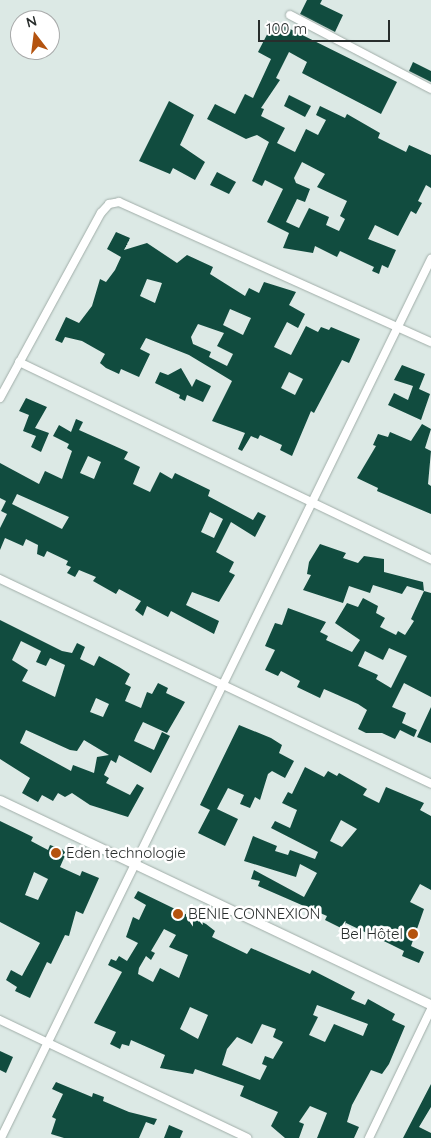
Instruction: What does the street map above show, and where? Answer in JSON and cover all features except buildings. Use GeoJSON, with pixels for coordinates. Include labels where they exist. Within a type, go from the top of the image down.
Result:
{"type":"FeatureCollection","features":[{"type":"Feature","properties":{"kind":"street"},"geometry":{"type":"LineString","coordinates":[[290,15],[431,89]]}},
{"type":"Feature","properties":{"kind":"street"},"geometry":{"type":"LineString","coordinates":[[0,398],[101,213],[109,204],[119,202],[431,342]]}},
{"type":"Feature","properties":{"kind":"street"},"geometry":{"type":"LineString","coordinates":[[1,1138],[133,863],[431,259]]}},
{"type":"Feature","properties":{"kind":"street"},"geometry":{"type":"LineString","coordinates":[[19,362],[431,559]]}},
{"type":"Feature","properties":{"kind":"street"},"geometry":{"type":"LineString","coordinates":[[0,578],[431,784]]}},
{"type":"Feature","properties":{"kind":"street"},"geometry":{"type":"LineString","coordinates":[[0,800],[431,1005]]}},
{"type":"Feature","properties":{"kind":"street"},"geometry":{"type":"LineString","coordinates":[[369,1138],[431,1009]]}},
{"type":"Feature","properties":{"kind":"street"},"geometry":{"type":"LineString","coordinates":[[0,1020],[248,1138]]}},
{"type":"Feature","properties":{"kind":"place","name":"Eden technologie"},"geometry":{"type":"Point","coordinates":[56,853]}},
{"type":"Feature","properties":{"kind":"place","name":"BENIE CONNEXION"},"geometry":{"type":"Point","coordinates":[178,914]}},
{"type":"Feature","properties":{"kind":"place","name":"Bel Hôtel"},"geometry":{"type":"Point","coordinates":[413,934]}}]}
